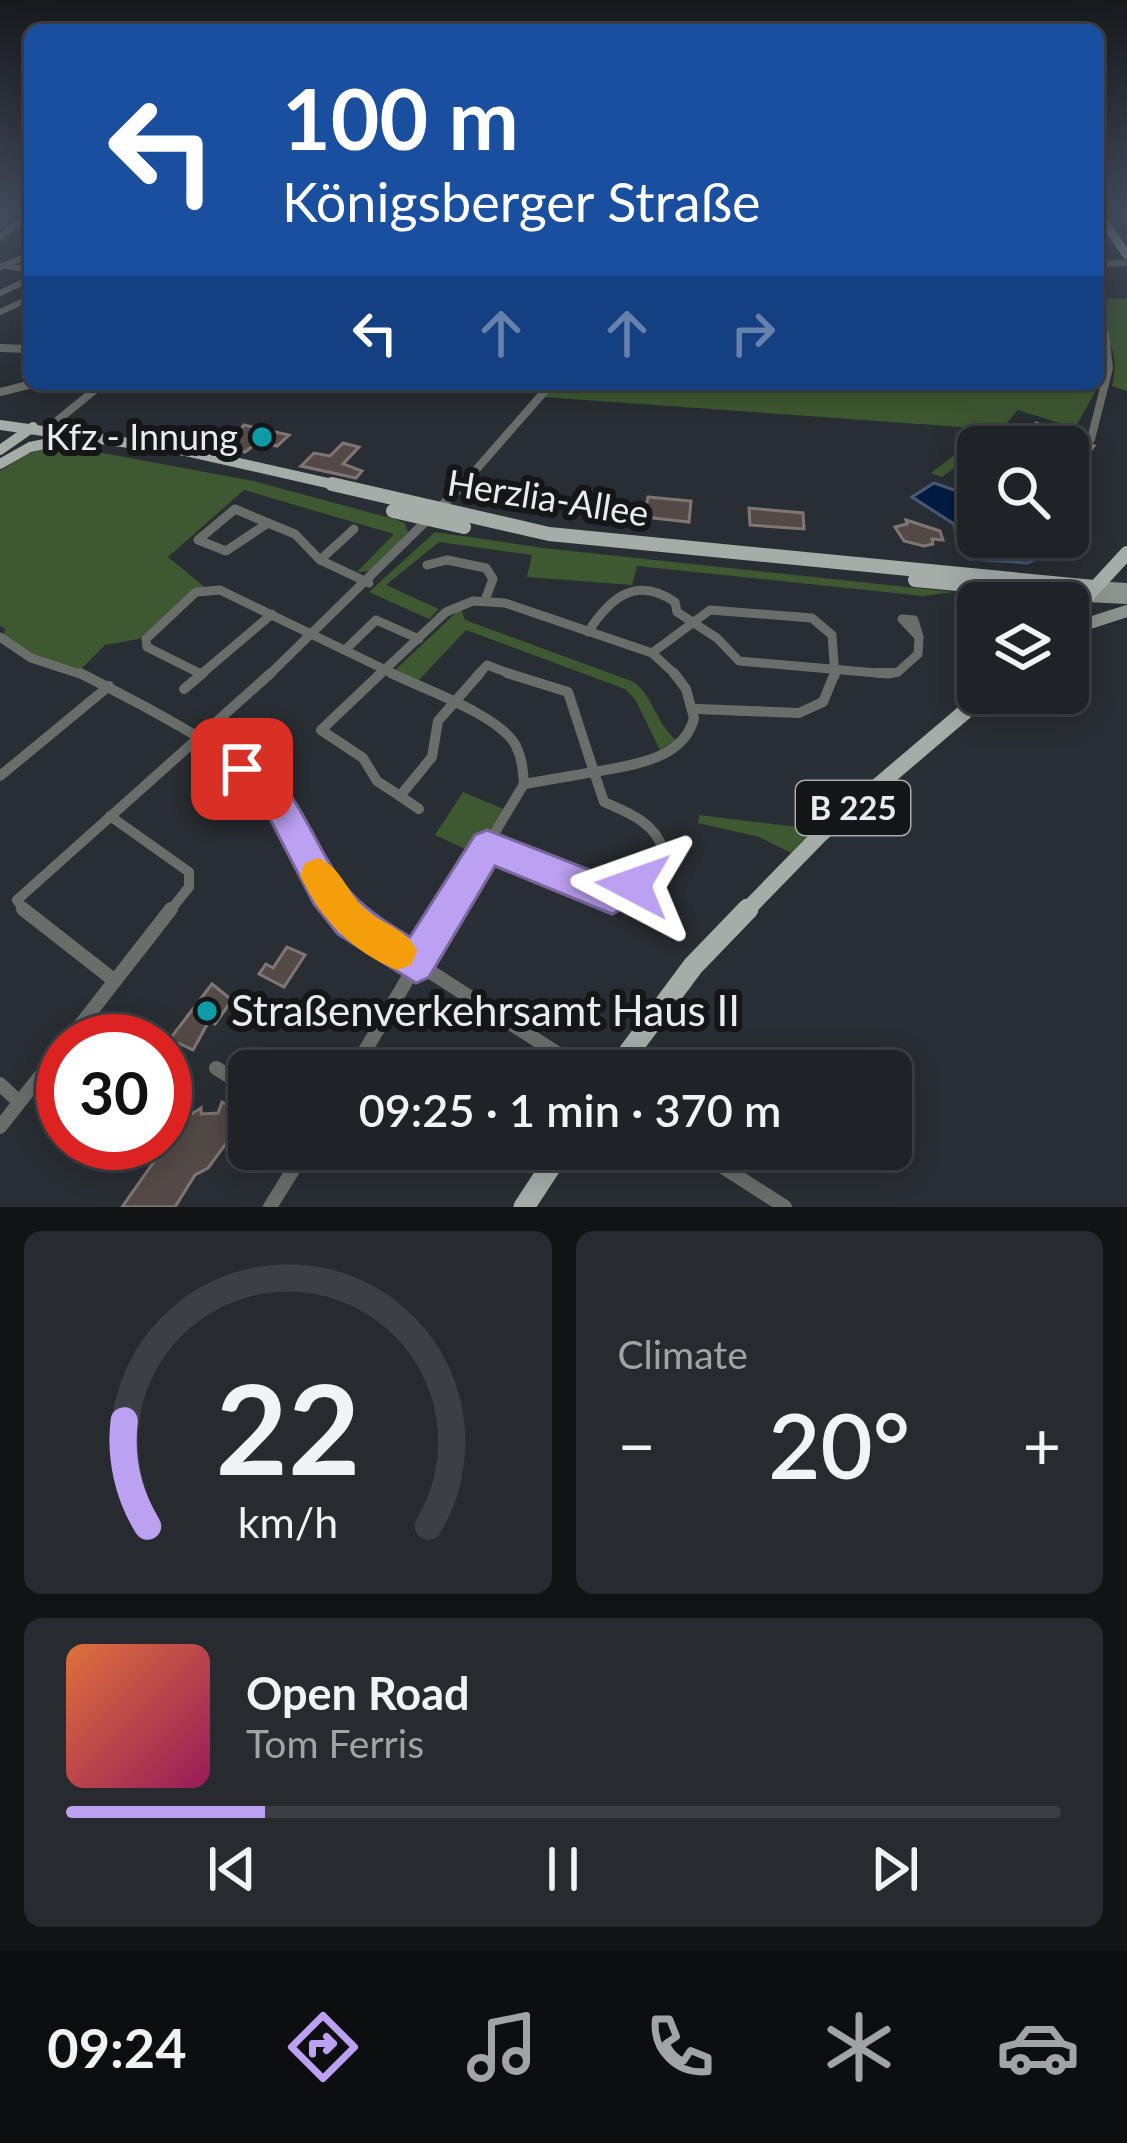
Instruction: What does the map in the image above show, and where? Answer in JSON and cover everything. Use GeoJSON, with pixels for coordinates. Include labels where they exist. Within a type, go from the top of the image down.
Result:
{"type":"FeatureCollection","features":[{"type":"Feature","properties":{"kind":"main road","name":"Herzlia-Allee"},"geometry":{"type":"LineString","coordinates":[[0,428],[200,454],[434,516],[582,538],[1090,592]]}},
{"type":"Feature","properties":{"kind":"main road","name":"Herzlia-Allee"},"geometry":{"type":"LineString","coordinates":[[35,431],[592,548],[957,584]]}},
{"type":"Feature","properties":{"kind":"main road"},"geometry":{"type":"LineString","coordinates":[[0,445],[35,431]]}},
{"type":"Feature","properties":{"kind":"main road"},"geometry":{"type":"LineString","coordinates":[[0,463],[35,431]]}},
{"type":"Feature","properties":{"kind":"main road"},"geometry":{"type":"LineString","coordinates":[[0,463],[39,443],[69,439]]}},
{"type":"Feature","properties":{"kind":"main road"},"geometry":{"type":"LineString","coordinates":[[1090,592],[1127,553]]}},
{"type":"Feature","properties":{"kind":"main road"},"geometry":{"type":"LineString","coordinates":[[1090,592],[1127,593]]}},
{"type":"Feature","properties":{"kind":"main road"},"geometry":{"type":"LineString","coordinates":[[1089,623],[1127,611]]}},
{"type":"Feature","properties":{"kind":"main road","name":"B 225"},"geometry":{"type":"LineString","coordinates":[[631,1050],[693,966],[820,835],[962,714]]}},
{"type":"Feature","properties":{"kind":"main road"},"geometry":{"type":"LineString","coordinates":[[524,1207],[548,1170]]}},
{"type":"Feature","properties":{"kind":"street"},"geometry":{"type":"LineString","coordinates":[[0,312],[24,301]]}},
{"type":"Feature","properties":{"kind":"street"},"geometry":{"type":"LineString","coordinates":[[16,304],[24,307]]}},
{"type":"Feature","properties":{"kind":"street"},"geometry":{"type":"LineString","coordinates":[[1091,439],[1092,417],[1108,389],[1112,363],[1104,336]]}},
{"type":"Feature","properties":{"kind":"street"},"geometry":{"type":"LineString","coordinates":[[35,431],[94,390]]}},
{"type":"Feature","properties":{"kind":"street"},"geometry":{"type":"LineString","coordinates":[[116,981],[24,911],[17,900],[369,584],[546,390]]}},
{"type":"Feature","properties":{"kind":"street"},"geometry":{"type":"LineString","coordinates":[[35,431],[82,400]]}},
{"type":"Feature","properties":{"kind":"street"},"geometry":{"type":"LineString","coordinates":[[269,522],[226,551],[198,540],[226,512],[236,509],[269,522],[295,534],[320,560],[369,584]]}},
{"type":"Feature","properties":{"kind":"street"},"geometry":{"type":"LineString","coordinates":[[320,560],[354,530]]}},
{"type":"Feature","properties":{"kind":"street"},"geometry":{"type":"LineString","coordinates":[[427,565],[447,560],[486,568],[493,579],[485,600]]}},
{"type":"Feature","properties":{"kind":"street"},"geometry":{"type":"LineString","coordinates":[[201,674],[148,647],[148,633],[176,607],[207,589],[313,633],[511,734],[522,755],[524,784],[365,1050]]}},
{"type":"Feature","properties":{"kind":"street"},"geometry":{"type":"LineString","coordinates":[[588,632],[604,606],[629,589],[659,591],[739,661],[898,672],[918,653],[920,638]]}},
{"type":"Feature","properties":{"kind":"street"},"geometry":{"type":"LineString","coordinates":[[419,809],[377,782],[362,758],[321,730],[454,607],[485,600],[652,653],[668,664],[697,709]]}},
{"type":"Feature","properties":{"kind":"street"},"geometry":{"type":"LineString","coordinates":[[652,653],[701,612],[721,609],[812,618],[832,635],[837,668],[833,693],[814,710],[697,709]]}},
{"type":"Feature","properties":{"kind":"street"},"geometry":{"type":"LineString","coordinates":[[184,689],[272,614]]}},
{"type":"Feature","properties":{"kind":"street"},"geometry":{"type":"LineString","coordinates":[[345,650],[376,620],[419,639]]}},
{"type":"Feature","properties":{"kind":"street"},"geometry":{"type":"LineString","coordinates":[[0,638],[31,658],[109,686],[197,737],[258,780],[282,808],[327,892],[351,921],[552,1050]]}},
{"type":"Feature","properties":{"kind":"street"},"geometry":{"type":"LineString","coordinates":[[400,796],[432,757],[438,721],[487,664],[518,680],[568,692],[604,802],[652,826],[662,838],[663,849],[633,885],[612,896],[487,846]]}},
{"type":"Feature","properties":{"kind":"street"},"geometry":{"type":"LineString","coordinates":[[0,776],[109,686]]}},
{"type":"Feature","properties":{"kind":"street"},"geometry":{"type":"LineString","coordinates":[[524,784],[674,748],[688,734],[697,709]]}},
{"type":"Feature","properties":{"kind":"street"},"geometry":{"type":"LineString","coordinates":[[89,1014],[189,887],[189,872],[110,816]]}},
{"type":"Feature","properties":{"kind":"street"},"geometry":{"type":"LineString","coordinates":[[216,1068],[228,1076]]}},
{"type":"Feature","properties":{"kind":"street"},"geometry":{"type":"LineString","coordinates":[[0,1127],[36,1081]]}},
{"type":"Feature","properties":{"kind":"street"},"geometry":{"type":"LineString","coordinates":[[0,1084],[20,1102]]}},
{"type":"Feature","properties":{"kind":"street"},"geometry":{"type":"LineString","coordinates":[[270,1207],[293,1170]]}},
{"type":"Feature","properties":{"kind":"street"},"geometry":{"type":"LineString","coordinates":[[728,1170],[785,1207]]}},
{"type":"Feature","properties":{"kind":"green space"},"geometry":{"type":"Polygon","coordinates":[[[1127,298],[1127,391],[1112,386],[1114,360],[1104,327],[1104,299],[1127,298]]]}},
{"type":"Feature","properties":{"kind":"green space"},"geometry":{"type":"Polygon","coordinates":[[[549,390],[1096,390],[1076,426],[1018,410],[1004,426],[957,427],[543,397],[549,390]]]}},
{"type":"Feature","properties":{"kind":"green space"},"geometry":{"type":"Polygon","coordinates":[[[60,445],[253,481],[394,519],[405,523],[408,532],[370,571],[357,572],[394,534],[244,490],[168,557],[207,589],[139,639],[105,645],[78,672],[31,658],[3,637],[5,629],[0,626],[0,471],[27,454],[60,445]]]}},
{"type":"Feature","properties":{"kind":"green space"},"geometry":{"type":"Polygon","coordinates":[[[957,453],[957,466],[942,477],[931,473],[957,453]]]}},
{"type":"Feature","properties":{"kind":"green space"},"geometry":{"type":"Polygon","coordinates":[[[435,532],[954,592],[923,596],[637,566],[632,585],[527,577],[532,555],[439,542],[386,585],[439,609],[429,619],[369,592],[435,532]]]}},
{"type":"Feature","properties":{"kind":"green space"},"geometry":{"type":"Polygon","coordinates":[[[461,608],[465,620],[634,682],[676,740],[660,750],[635,699],[625,689],[466,630],[417,682],[394,671],[461,608]]]}},
{"type":"Feature","properties":{"kind":"green space"},"geometry":{"type":"Polygon","coordinates":[[[463,792],[503,809],[476,854],[435,835],[463,792]]]}},
{"type":"Feature","properties":{"kind":"green space"},"geometry":{"type":"Polygon","coordinates":[[[699,815],[814,829],[791,853],[759,837],[698,823],[699,815]]]}},
{"type":"Feature","properties":{"kind":"water"},"geometry":{"type":"Polygon","coordinates":[[[934,483],[957,491],[957,545],[954,524],[912,497],[934,483]]]}},
{"type":"Feature","properties":{"kind":"water"},"geometry":{"type":"Polygon","coordinates":[[[968,558],[1038,558],[1028,563],[968,558]]]}},
{"type":"Feature","properties":{"kind":"building","name":"Kfz - Innung"},"geometry":{"type":"Polygon","coordinates":[[[244,425],[289,435],[277,446],[258,442],[245,452],[225,447],[244,425]]]}},
{"type":"Feature","properties":{"kind":"building"},"geometry":{"type":"Polygon","coordinates":[[[343,443],[359,447],[343,464],[362,471],[356,478],[301,466],[314,453],[330,456],[343,443]]]}},
{"type":"Feature","properties":{"kind":"building"},"geometry":{"type":"Polygon","coordinates":[[[648,497],[691,501],[689,522],[644,517],[648,497]]]}},
{"type":"Feature","properties":{"kind":"building"},"geometry":{"type":"Polygon","coordinates":[[[749,508],[803,513],[804,529],[750,525],[749,508]]]}},
{"type":"Feature","properties":{"kind":"building"},"geometry":{"type":"Polygon","coordinates":[[[906,520],[940,531],[943,540],[932,539],[933,544],[924,546],[904,541],[895,527],[907,524],[906,520]]]}},
{"type":"Feature","properties":{"kind":"building"},"geometry":{"type":"Polygon","coordinates":[[[287,947],[305,955],[284,987],[259,974],[266,964],[273,968],[287,947]]]}},
{"type":"Feature","properties":{"kind":"building","name":"Straßenverkehrsamt Haus II"},"geometry":{"type":"Polygon","coordinates":[[[212,984],[232,1000],[215,1024],[209,1021],[193,1050],[189,1014],[212,984]]]}},
{"type":"Feature","properties":{"kind":"building"},"geometry":{"type":"Polygon","coordinates":[[[222,1102],[228,1106],[228,1141],[208,1168],[195,1175],[175,1207],[122,1207],[148,1170],[192,1170],[192,1114],[201,1108],[201,1114],[218,1113],[222,1102]]]}},
{"type":"Feature","properties":{"kind":"slow traffic"},"geometry":{"type":"LineString","coordinates":[[318,875],[351,921],[397,951]]}},
{"type":"Feature","properties":{"kind":"place","name":"Kfz - Innung"},"geometry":{"type":"Point","coordinates":[262,437]}},
{"type":"Feature","properties":{"kind":"place","name":"Straßenverkehrsamt Haus II"},"geometry":{"type":"Point","coordinates":[207,1011]}},
{"type":"Feature","properties":{"kind":"route"},"geometry":{"type":"LineString","coordinates":[[242,769],[282,808],[327,892],[351,921],[416,963],[487,846],[547,874],[612,896],[633,885]]}}]}
